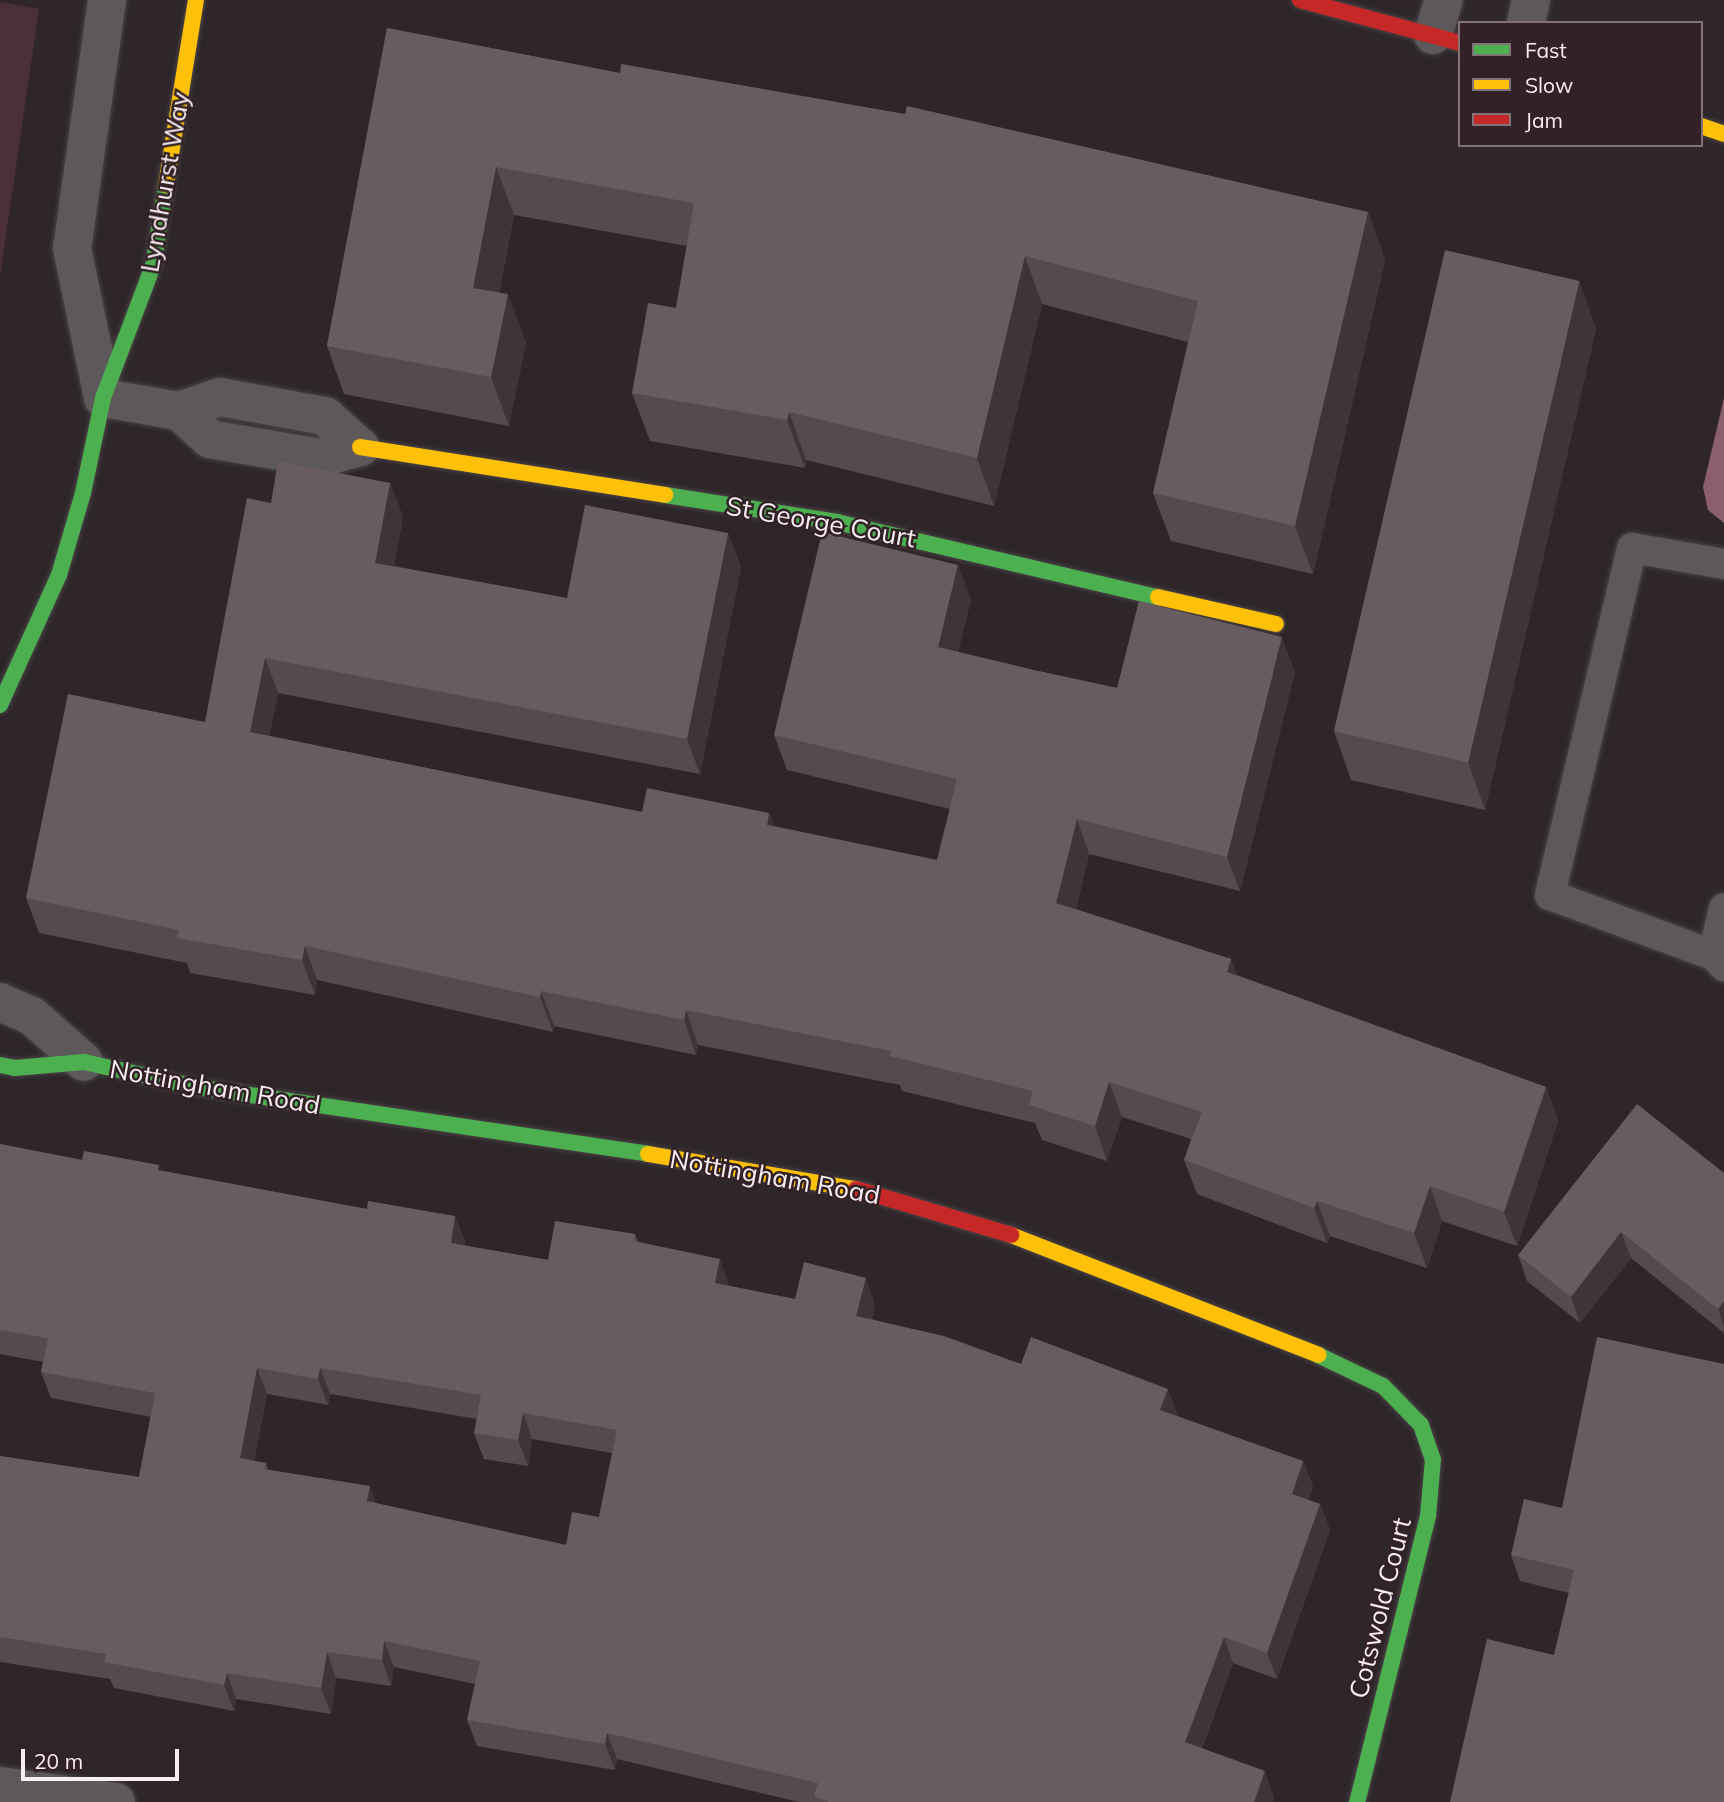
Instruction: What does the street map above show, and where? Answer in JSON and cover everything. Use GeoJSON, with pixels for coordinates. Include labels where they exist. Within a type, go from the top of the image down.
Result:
{"type":"FeatureCollection","features":[{"type":"Feature","properties":{"kind":"street","name":"Lyndhurst Way"},"geometry":{"type":"LineString","coordinates":[[103,398],[72,248],[107,0]]}},
{"type":"Feature","properties":{"kind":"street","name":"Lyndhurst Way"},"geometry":{"type":"LineString","coordinates":[[0,705],[59,575],[83,494],[103,398],[153,265],[196,0]]}},
{"type":"Feature","properties":{"kind":"street"},"geometry":{"type":"LineString","coordinates":[[1300,0],[1446,26]]}},
{"type":"Feature","properties":{"kind":"street"},"geometry":{"type":"LineString","coordinates":[[1526,21],[1531,0]]}},
{"type":"Feature","properties":{"kind":"street"},"geometry":{"type":"LineString","coordinates":[[1703,127],[1724,134]]}},
{"type":"Feature","properties":{"kind":"street"},"geometry":{"type":"LineString","coordinates":[[103,398],[179,411],[220,397],[325,416],[360,447]]}},
{"type":"Feature","properties":{"kind":"street","name":"St George Court"},"geometry":{"type":"LineString","coordinates":[[179,411],[210,439],[320,458],[360,447],[837,522],[1276,624]]}},
{"type":"Feature","properties":{"kind":"street","name":"Nottingham Road"},"geometry":{"type":"LineString","coordinates":[[0,1002],[32,1016],[84,1062]]}},
{"type":"Feature","properties":{"kind":"street","name":"Nottingham Road"},"geometry":{"type":"LineString","coordinates":[[0,1065],[15,1068],[84,1062],[196,1087],[761,1171],[879,1195],[984,1224],[1339,1363],[1383,1386],[1421,1425]]}},
{"type":"Feature","properties":{"kind":"street","name":"Cotswold Court"},"geometry":{"type":"LineString","coordinates":[[1357,1802],[1428,1516],[1433,1459],[1421,1425]]}},
{"type":"Feature","properties":{"kind":"street"},"geometry":{"type":"LineString","coordinates":[[0,1786],[116,1802]]}},
{"type":"Feature","properties":{"kind":"lane"},"geometry":{"type":"LineString","coordinates":[[243,445],[251,403]]}},
{"type":"Feature","properties":{"kind":"lane"},"geometry":{"type":"LineString","coordinates":[[1724,564],[1632,548],[1550,895],[1719,961],[1724,908]]}},
{"type":"Feature","properties":{"kind":"shaded area"},"geometry":{"type":"Polygon","coordinates":[[[0,2],[39,9],[0,276],[0,2]]]}},
{"type":"Feature","properties":{"kind":"shaded area"},"geometry":{"type":"Polygon","coordinates":[[[1724,398],[1724,523],[1708,510],[1703,487],[1724,398]]]}},
{"type":"Feature","properties":{"kind":"building"},"geometry":{"type":"Polygon","coordinates":[[[387,28],[620,73],[621,64],[905,114],[907,106],[1368,212],[1295,526],[1153,493],[1198,301],[1025,256],[977,458],[789,412],[787,420],[632,393],[648,303],[676,308],[694,203],[496,167],[473,288],[508,294],[491,377],[327,346],[387,28]]]}},
{"type":"Feature","properties":{"kind":"building"},"geometry":{"type":"Polygon","coordinates":[[[1445,250],[1579,281],[1468,762],[1334,731],[1445,250]]]}},
{"type":"Feature","properties":{"kind":"building"},"geometry":{"type":"Polygon","coordinates":[[[278,461],[390,483],[375,563],[567,598],[585,505],[728,533],[687,739],[265,658],[250,732],[642,812],[647,788],[769,813],[767,825],[937,860],[957,779],[774,735],[822,532],[958,565],[938,647],[1038,671],[1117,688],[1139,601],[1282,637],[1227,857],[1077,819],[1056,903],[1231,959],[1227,972],[1546,1087],[1504,1212],[1430,1186],[1414,1233],[1317,1201],[1314,1208],[1184,1160],[1202,1112],[1109,1082],[1095,1126],[1029,1105],[1033,1091],[890,1056],[891,1051],[686,1010],[684,1020],[541,991],[540,997],[305,946],[302,960],[177,938],[179,930],[26,898],[68,694],[205,722],[247,498],[271,503],[278,461]]]}},
{"type":"Feature","properties":{"kind":"building"},"geometry":{"type":"Polygon","coordinates":[[[1637,1104],[1724,1173],[1724,1301],[1718,1309],[1621,1232],[1571,1297],[1518,1255],[1637,1104]]]}},
{"type":"Feature","properties":{"kind":"building"},"geometry":{"type":"Polygon","coordinates":[[[0,1144],[82,1160],[84,1151],[159,1165],[158,1170],[367,1209],[368,1201],[455,1216],[451,1243],[548,1260],[555,1221],[635,1234],[634,1241],[720,1259],[715,1283],[795,1299],[804,1262],[866,1278],[856,1316],[944,1336],[1021,1364],[1031,1337],[1168,1389],[1160,1410],[1303,1461],[1292,1494],[1320,1504],[1267,1653],[1224,1637],[1185,1742],[1265,1771],[1254,1802],[829,1802],[814,1796],[818,1783],[607,1733],[605,1744],[467,1720],[480,1661],[384,1641],[382,1660],[327,1652],[321,1688],[227,1673],[224,1685],[104,1662],[106,1654],[0,1637],[0,1456],[139,1477],[155,1393],[41,1372],[48,1338],[0,1330],[0,1144]],[[257,1368],[240,1458],[266,1463],[264,1469],[370,1486],[367,1501],[566,1545],[572,1512],[599,1517],[617,1430],[523,1413],[518,1440],[474,1433],[481,1395],[320,1368],[318,1379],[257,1368]]]}},
{"type":"Feature","properties":{"kind":"building"},"geometry":{"type":"Polygon","coordinates":[[[1597,1337],[1724,1364],[1724,1802],[1450,1802],[1487,1639],[1554,1655],[1574,1570],[1511,1555],[1524,1499],[1562,1508],[1597,1337]]]}},
{"type":"Feature","properties":{"kind":"traffic: fast"},"geometry":{"type":"LineString","coordinates":[[0,705],[59,575],[83,493],[103,398],[153,266],[166,185]]}},
{"type":"Feature","properties":{"kind":"traffic: fast"},"geometry":{"type":"LineString","coordinates":[[665,495],[837,522],[1158,597]]}},
{"type":"Feature","properties":{"kind":"traffic: fast"},"geometry":{"type":"LineString","coordinates":[[0,1065],[15,1068],[84,1062],[196,1087],[648,1154]]}},
{"type":"Feature","properties":{"kind":"traffic: fast"},"geometry":{"type":"LineString","coordinates":[[1318,1355],[1383,1386],[1421,1425],[1433,1459],[1428,1516],[1357,1802]]}},
{"type":"Feature","properties":{"kind":"traffic: slow"},"geometry":{"type":"LineString","coordinates":[[166,185],[196,0]]}},
{"type":"Feature","properties":{"kind":"traffic: slow"},"geometry":{"type":"LineString","coordinates":[[1703,127],[1724,134]]}},
{"type":"Feature","properties":{"kind":"traffic: slow"},"geometry":{"type":"LineString","coordinates":[[360,447],[665,495]]}},
{"type":"Feature","properties":{"kind":"traffic: slow"},"geometry":{"type":"LineString","coordinates":[[1158,597],[1276,624]]}},
{"type":"Feature","properties":{"kind":"traffic: slow"},"geometry":{"type":"LineString","coordinates":[[648,1154],[856,1189]]}},
{"type":"Feature","properties":{"kind":"traffic: slow"},"geometry":{"type":"LineString","coordinates":[[1011,1235],[1318,1355]]}},
{"type":"Feature","properties":{"kind":"traffic: jam"},"geometry":{"type":"LineString","coordinates":[[1300,0],[1458,42]]}},
{"type":"Feature","properties":{"kind":"traffic: jam"},"geometry":{"type":"LineString","coordinates":[[856,1189],[1011,1235]]}}]}
